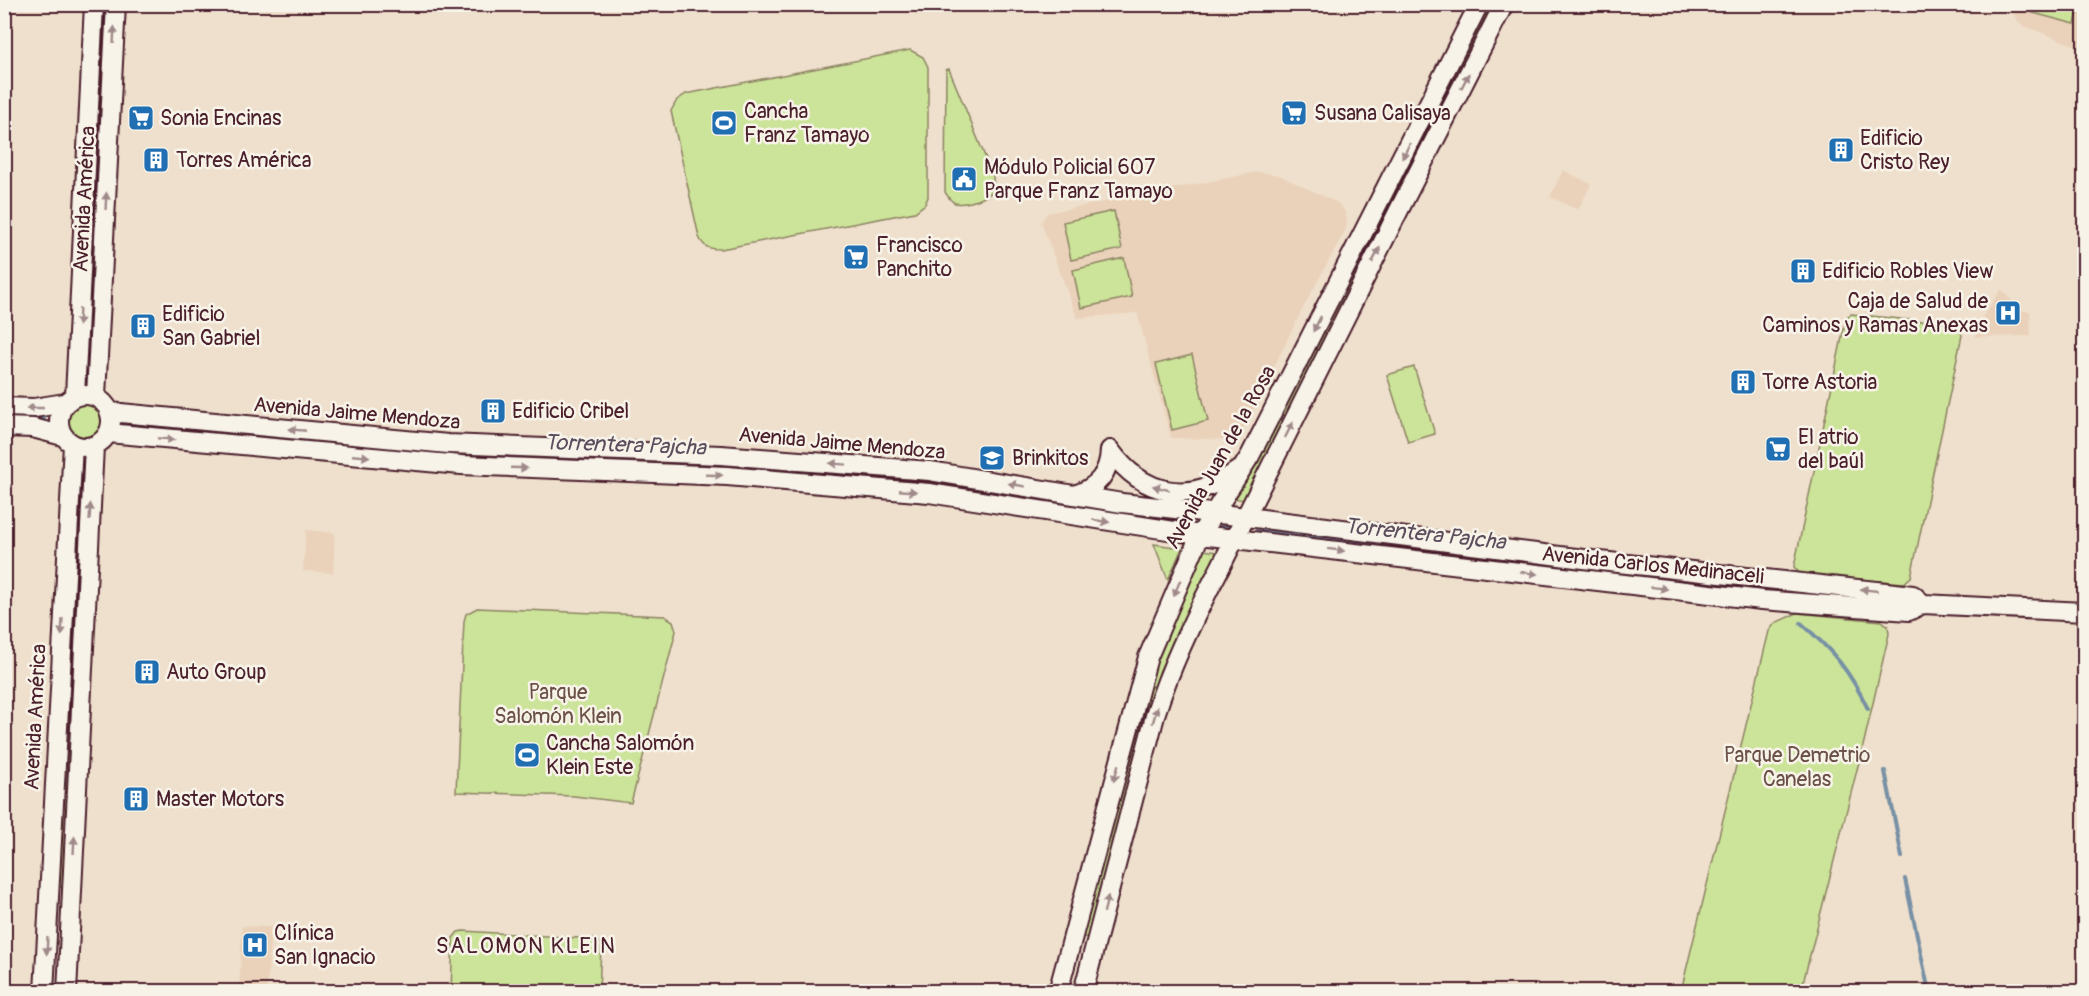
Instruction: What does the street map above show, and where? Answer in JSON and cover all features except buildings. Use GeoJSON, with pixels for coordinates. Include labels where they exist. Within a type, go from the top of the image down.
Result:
{"type":"FeatureCollection","features":[{"type":"Feature","properties":{"kind":"main road","name":"Avenida América"},"geometry":{"type":"LineString","coordinates":[[70,400],[94,4]]}},
{"type":"Feature","properties":{"kind":"main road","name":"Avenida América"},"geometry":{"type":"LineString","coordinates":[[96,396],[116,4]]}},
{"type":"Feature","properties":{"kind":"main road","name":"Avenida Juan de la Rosa"},"geometry":{"type":"LineString","coordinates":[[1058,992],[1143,674],[1200,535],[1250,456],[1479,4]]}},
{"type":"Feature","properties":{"kind":"main road"},"geometry":{"type":"LineString","coordinates":[[1083,992],[1162,692],[1196,613],[1504,4]]}},
{"type":"Feature","properties":{"kind":"main road"},"geometry":{"type":"LineString","coordinates":[[4,407],[34,408],[86,394],[96,396],[105,404],[110,412],[111,422],[104,439],[94,446],[83,447],[33,429],[4,427]]}},
{"type":"Feature","properties":{"kind":"main road"},"geometry":{"type":"LineString","coordinates":[[68,440],[58,424],[58,417],[70,400]]}},
{"type":"Feature","properties":{"kind":"main road","name":"Avenida Jaime Mendoza"},"geometry":{"type":"LineString","coordinates":[[110,412],[460,445],[721,455],[930,471],[1122,503],[1245,517]]}},
{"type":"Feature","properties":{"kind":"main road","name":"Avenida Jaime Mendoza"},"geometry":{"type":"LineString","coordinates":[[108,433],[461,465],[727,476],[929,493],[1200,535],[1234,538]]}},
{"type":"Feature","properties":{"kind":"main road","name":"Avenida América"},"geometry":{"type":"LineString","coordinates":[[44,992],[68,440]]}},
{"type":"Feature","properties":{"kind":"main road"},"geometry":{"type":"LineString","coordinates":[[67,992],[94,446]]}},
{"type":"Feature","properties":{"kind":"main road"},"geometry":{"type":"LineString","coordinates":[[1074,495],[1094,487],[1101,479],[1109,461],[1110,450],[1130,474],[1150,485],[1172,491],[1203,489],[1221,482],[1250,456]]}},
{"type":"Feature","properties":{"kind":"main road","name":"Avenida Carlos Medinaceli"},"geometry":{"type":"LineString","coordinates":[[1245,517],[1588,560],[1913,595],[1923,604]]}},
{"type":"Feature","properties":{"kind":"main road","name":"Avenida Carlos Medinaceli"},"geometry":{"type":"LineString","coordinates":[[1234,538],[1792,603],[1909,611],[1923,604],[2085,612]]}},
{"type":"Feature","properties":{"kind":"shaded area"},"geometry":{"type":"Polygon","coordinates":[[[2014,5],[2084,5],[2084,49],[2021,25],[2014,16],[2014,5]]]}},
{"type":"Feature","properties":{"kind":"shaded area"},"geometry":{"type":"Polygon","coordinates":[[[1563,170],[1591,184],[1578,210],[1550,197],[1563,170]]]}},
{"type":"Feature","properties":{"kind":"shaded area"},"geometry":{"type":"Polygon","coordinates":[[[1258,172],[1279,175],[1338,203],[1345,212],[1346,229],[1302,310],[1238,440],[1171,438],[1137,313],[1077,318],[1041,222],[1047,213],[1258,172]]]}},
{"type":"Feature","properties":{"kind":"shaded area","name":"Caja de Salud de Caminos y Ramas Anexas"},"geometry":{"type":"Polygon","coordinates":[[[2001,289],[2021,311],[2030,311],[2031,336],[1975,337],[1983,316],[2001,289]]]}},
{"type":"Feature","properties":{"kind":"shaded area"},"geometry":{"type":"Polygon","coordinates":[[[306,530],[335,533],[333,573],[303,571],[306,530]]]}},
{"type":"Feature","properties":{"kind":"shaded area"},"geometry":{"type":"Polygon","coordinates":[[[242,926],[271,927],[267,991],[239,991],[242,926]]]}},
{"type":"Feature","properties":{"kind":"green space"},"geometry":{"type":"Polygon","coordinates":[[[2035,4],[2080,5],[2075,24],[2033,13],[2035,4]]]}},
{"type":"Feature","properties":{"kind":"green space"},"geometry":{"type":"Polygon","coordinates":[[[102,5],[107,5],[95,248],[90,248],[102,5]]]}},
{"type":"Feature","properties":{"kind":"green space"},"geometry":{"type":"Polygon","coordinates":[[[1488,5],[1494,5],[1399,195],[1394,193],[1488,5]]]}},
{"type":"Feature","properties":{"kind":"green space"},"geometry":{"type":"Polygon","coordinates":[[[910,50],[923,57],[928,67],[928,197],[925,204],[915,212],[721,249],[710,248],[703,244],[699,237],[671,111],[677,100],[686,94],[910,50]]]}},
{"type":"Feature","properties":{"kind":"green space"},"geometry":{"type":"Polygon","coordinates":[[[949,69],[993,176],[993,187],[989,194],[975,201],[964,203],[953,202],[945,192],[946,70],[949,69]]]}},
{"type":"Feature","properties":{"kind":"green space"},"geometry":{"type":"Polygon","coordinates":[[[1114,211],[1122,249],[1071,260],[1063,222],[1114,211]]]}},
{"type":"Feature","properties":{"kind":"green space"},"geometry":{"type":"Polygon","coordinates":[[[1382,219],[1386,221],[1260,466],[1245,500],[1231,498],[1256,461],[1382,219]]]}},
{"type":"Feature","properties":{"kind":"green space"},"geometry":{"type":"Polygon","coordinates":[[[1124,258],[1132,297],[1081,308],[1073,270],[1124,258]]]}},
{"type":"Feature","properties":{"kind":"green space"},"geometry":{"type":"Polygon","coordinates":[[[1851,314],[1951,324],[1958,327],[1962,335],[1911,577],[1904,583],[1800,574],[1794,567],[1845,323],[1851,314]]]}},
{"type":"Feature","properties":{"kind":"green space"},"geometry":{"type":"Polygon","coordinates":[[[1192,355],[1208,421],[1172,430],[1156,364],[1192,355]]]}},
{"type":"Feature","properties":{"kind":"green space"},"geometry":{"type":"Polygon","coordinates":[[[1414,367],[1435,434],[1408,442],[1387,375],[1414,367]]]}},
{"type":"Feature","properties":{"kind":"green space"},"geometry":{"type":"Polygon","coordinates":[[[85,402],[98,408],[104,421],[98,434],[85,440],[72,434],[66,421],[72,408],[85,402]]]}},
{"type":"Feature","properties":{"kind":"green space"},"geometry":{"type":"Polygon","coordinates":[[[1154,544],[1182,548],[1168,580],[1154,544]]]}},
{"type":"Feature","properties":{"kind":"green space"},"geometry":{"type":"Polygon","coordinates":[[[1203,550],[1218,552],[1160,670],[1141,731],[1088,938],[1082,936],[1143,704],[1153,671],[1203,550]]]}},
{"type":"Feature","properties":{"kind":"green space"},"geometry":{"type":"Polygon","coordinates":[[[73,585],[79,585],[71,726],[66,726],[73,585]]]}},
{"type":"Feature","properties":{"kind":"green space","name":"Parque Salomón Klein"},"geometry":{"type":"Polygon","coordinates":[[[477,608],[665,616],[673,621],[676,631],[631,803],[574,796],[456,792],[464,621],[466,614],[477,608]]]}},
{"type":"Feature","properties":{"kind":"green space","name":"Parque Demetrio Canelas"},"geometry":{"type":"Polygon","coordinates":[[[1797,613],[1882,621],[1888,626],[1889,634],[1801,991],[1681,991],[1769,631],[1775,623],[1797,613]]]}},
{"type":"Feature","properties":{"kind":"green space"},"geometry":{"type":"Polygon","coordinates":[[[64,751],[70,752],[63,887],[58,887],[64,751]]]}},
{"type":"Feature","properties":{"kind":"green space"},"geometry":{"type":"Polygon","coordinates":[[[458,932],[595,939],[601,947],[599,991],[451,991],[453,938],[458,932]]]}},
{"type":"Feature","properties":{"kind":"waterway","name":"Torrentera Pajcha"},"geometry":{"type":"LineString","coordinates":[[4,417],[44,419]]}},
{"type":"Feature","properties":{"kind":"waterway","name":"Torrentera Pajcha"},"geometry":{"type":"LineString","coordinates":[[126,425],[456,454],[526,456]]}},
{"type":"Feature","properties":{"kind":"waterway","name":"Torrentera Pajcha"},"geometry":{"type":"LineString","coordinates":[[563,458],[730,465],[939,482],[1121,513]]}},
{"type":"Feature","properties":{"kind":"waterway","name":"Torrentera Pajcha"},"geometry":{"type":"LineString","coordinates":[[1147,516],[1190,522]]}},
{"type":"Feature","properties":{"kind":"waterway","name":"Torrentera Pajcha"},"geometry":{"type":"LineString","coordinates":[[1216,526],[1230,528]]}},
{"type":"Feature","properties":{"kind":"waterway","name":"Torrentera Pajcha"},"geometry":{"type":"LineString","coordinates":[[1257,531],[1474,554]]}},
{"type":"Feature","properties":{"kind":"waterway","name":"Torrentera Pajcha"},"geometry":{"type":"LineString","coordinates":[[1693,580],[1736,585]]}},
{"type":"Feature","properties":{"kind":"waterway","name":"Torrentera Pajcha"},"geometry":{"type":"LineString","coordinates":[[1801,623],[1840,662],[1868,709]]}},
{"type":"Feature","properties":{"kind":"waterway","name":"Torrentera Pajcha"},"geometry":{"type":"LineString","coordinates":[[1885,771],[1902,857]]}},
{"type":"Feature","properties":{"kind":"waterway","name":"Torrentera Pajcha"},"geometry":{"type":"LineString","coordinates":[[1905,879],[1929,992]]}},
{"type":"Feature","properties":{"kind":"place","name":"Susana Calisaya"},"geometry":{"type":"Point","coordinates":[1294,113]}},
{"type":"Feature","properties":{"kind":"place","name":"Sonia Encinas"},"geometry":{"type":"Point","coordinates":[141,118]}},
{"type":"Feature","properties":{"kind":"place","name":"Cancha Franz Tamayo"},"geometry":{"type":"Point","coordinates":[724,123]}},
{"type":"Feature","properties":{"kind":"place","name":"Edificio Cristo Rey"},"geometry":{"type":"Point","coordinates":[1841,150]}},
{"type":"Feature","properties":{"kind":"place","name":"Torres América"},"geometry":{"type":"Point","coordinates":[156,160]}},
{"type":"Feature","properties":{"kind":"place","name":"Módulo Policial 607 Parque Franz Tamayo"},"geometry":{"type":"Point","coordinates":[964,179]}},
{"type":"Feature","properties":{"kind":"place","name":"Francisco Panchito"},"geometry":{"type":"Point","coordinates":[856,257]}},
{"type":"Feature","properties":{"kind":"place","name":"Edificio Robles View"},"geometry":{"type":"Point","coordinates":[1803,271]}},
{"type":"Feature","properties":{"kind":"place","name":"Caja de Salud de Caminos y Ramas Anexas"},"geometry":{"type":"Point","coordinates":[2008,313]}},
{"type":"Feature","properties":{"kind":"place","name":"Edificio San Gabriel"},"geometry":{"type":"Point","coordinates":[143,326]}},
{"type":"Feature","properties":{"kind":"place","name":"Torre Astoria"},"geometry":{"type":"Point","coordinates":[1743,382]}},
{"type":"Feature","properties":{"kind":"place","name":"Edificio Cribel"},"geometry":{"type":"Point","coordinates":[493,411]}},
{"type":"Feature","properties":{"kind":"place","name":"El atrio del baúl"},"geometry":{"type":"Point","coordinates":[1778,449]}},
{"type":"Feature","properties":{"kind":"place","name":"Brinkitos"},"geometry":{"type":"Point","coordinates":[992,458]}},
{"type":"Feature","properties":{"kind":"place","name":"Auto Group"},"geometry":{"type":"Point","coordinates":[147,672]}},
{"type":"Feature","properties":{"kind":"place","name":"Cancha Salomón Klein Este"},"geometry":{"type":"Point","coordinates":[527,755]}},
{"type":"Feature","properties":{"kind":"place","name":"Master Motors"},"geometry":{"type":"Point","coordinates":[136,799]}},
{"type":"Feature","properties":{"kind":"place","name":"Clínica San Ignacio"},"geometry":{"type":"Point","coordinates":[255,945]}},
{"type":"Feature","properties":{"kind":"district","name":"SALOMON KLEIN"},"geometry":{"type":"Point","coordinates":[526,945]}}]}
